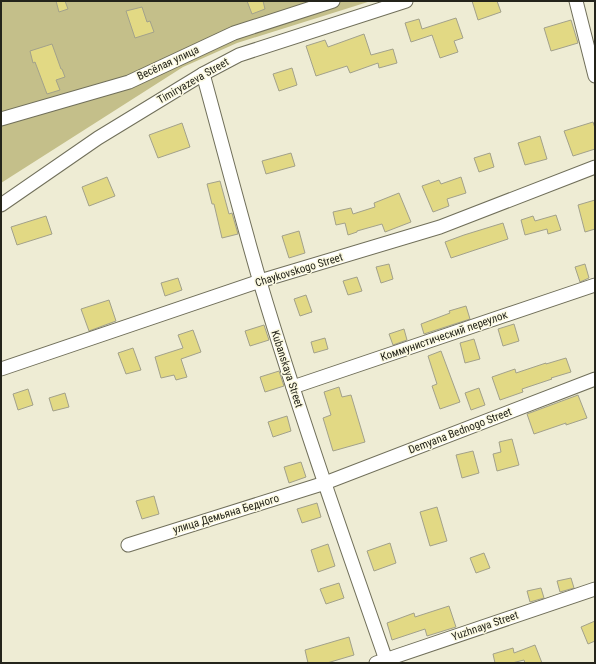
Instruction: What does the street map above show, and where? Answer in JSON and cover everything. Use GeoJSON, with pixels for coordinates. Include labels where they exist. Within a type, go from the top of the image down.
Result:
{"type":"FeatureCollection","features":[{"type":"Feature","properties":{"kind":"street","name":"Весёлая улица"},"geometry":{"type":"LineString","coordinates":[[1,119],[129,82],[234,33],[333,1]]}},
{"type":"Feature","properties":{"kind":"street","name":"Timiryazeva Street"},"geometry":{"type":"LineString","coordinates":[[1,205],[98,138],[203,74],[239,54],[406,1]]}},
{"type":"Feature","properties":{"kind":"street"},"geometry":{"type":"LineString","coordinates":[[576,1],[595,76]]}},
{"type":"Feature","properties":{"kind":"street","name":"Kubanskaya Street"},"geometry":{"type":"LineString","coordinates":[[203,74],[260,281],[381,661]]}},
{"type":"Feature","properties":{"kind":"street","name":"Chaykovskogo Street"},"geometry":{"type":"LineString","coordinates":[[1,369],[260,281],[440,227],[595,167]]}},
{"type":"Feature","properties":{"kind":"street","name":"Коммунистический переулок"},"geometry":{"type":"LineString","coordinates":[[293,387],[595,285]]}},
{"type":"Feature","properties":{"kind":"street","name":"Demyana Bednogo Street"},"geometry":{"type":"LineString","coordinates":[[325,484],[595,379]]}},
{"type":"Feature","properties":{"kind":"street","name":"улица Демьяна Бедного"},"geometry":{"type":"LineString","coordinates":[[128,545],[325,484]]}},
{"type":"Feature","properties":{"kind":"street","name":"Yuzhnaya Street"},"geometry":{"type":"LineString","coordinates":[[381,661],[595,589]]}},
{"type":"Feature","properties":{"kind":"shaded area"},"geometry":{"type":"Polygon","coordinates":[[[1,1],[371,1],[237,43],[183,67],[1,183],[1,1]]]}},
{"type":"Feature","properties":{"kind":"building"},"geometry":{"type":"Polygon","coordinates":[[[56,1],[65,1],[68,9],[59,12],[56,1]]]}},
{"type":"Feature","properties":{"kind":"building"},"geometry":{"type":"Polygon","coordinates":[[[247,1],[263,1],[265,9],[252,14],[247,1]]]}},
{"type":"Feature","properties":{"kind":"building"},"geometry":{"type":"Polygon","coordinates":[[[472,1],[497,1],[501,12],[478,20],[472,1]]]}},
{"type":"Feature","properties":{"kind":"building"},"geometry":{"type":"Polygon","coordinates":[[[142,7],[147,22],[150,21],[154,32],[135,38],[126,11],[142,7]]]}},
{"type":"Feature","properties":{"kind":"building"},"geometry":{"type":"Polygon","coordinates":[[[456,18],[463,38],[454,41],[458,52],[440,58],[432,35],[411,42],[405,23],[419,19],[422,29],[456,18]]]}},
{"type":"Feature","properties":{"kind":"building"},"geometry":{"type":"Polygon","coordinates":[[[571,20],[578,43],[551,51],[544,28],[571,20]]]}},
{"type":"Feature","properties":{"kind":"building"},"geometry":{"type":"Polygon","coordinates":[[[364,34],[371,55],[393,49],[397,63],[379,68],[378,63],[350,73],[347,66],[316,76],[306,46],[325,40],[328,47],[364,34]]]}},
{"type":"Feature","properties":{"kind":"building"},"geometry":{"type":"Polygon","coordinates":[[[52,44],[65,77],[56,80],[60,90],[47,94],[35,62],[33,63],[30,51],[52,44]]]}},
{"type":"Feature","properties":{"kind":"building"},"geometry":{"type":"Polygon","coordinates":[[[292,68],[297,85],[279,91],[273,74],[292,68]]]}},
{"type":"Feature","properties":{"kind":"building"},"geometry":{"type":"Polygon","coordinates":[[[593,122],[595,128],[595,149],[573,156],[564,131],[593,122]]]}},
{"type":"Feature","properties":{"kind":"building"},"geometry":{"type":"Polygon","coordinates":[[[182,123],[190,147],[158,158],[149,135],[182,123]]]}},
{"type":"Feature","properties":{"kind":"building"},"geometry":{"type":"Polygon","coordinates":[[[540,136],[547,159],[525,165],[518,143],[540,136]]]}},
{"type":"Feature","properties":{"kind":"building"},"geometry":{"type":"Polygon","coordinates":[[[291,153],[295,166],[266,174],[262,161],[291,153]]]}},
{"type":"Feature","properties":{"kind":"building"},"geometry":{"type":"Polygon","coordinates":[[[490,153],[494,167],[479,172],[474,158],[490,153]]]}},
{"type":"Feature","properties":{"kind":"building"},"geometry":{"type":"Polygon","coordinates":[[[107,177],[115,196],[89,206],[82,187],[107,177]]]}},
{"type":"Feature","properties":{"kind":"building"},"geometry":{"type":"Polygon","coordinates":[[[461,177],[466,193],[447,199],[449,206],[433,212],[422,186],[439,180],[441,184],[461,177]]]}},
{"type":"Feature","properties":{"kind":"building"},"geometry":{"type":"Polygon","coordinates":[[[220,181],[229,214],[232,213],[238,234],[222,238],[214,204],[212,204],[207,184],[220,181]]]}},
{"type":"Feature","properties":{"kind":"building"},"geometry":{"type":"Polygon","coordinates":[[[399,193],[411,222],[385,232],[382,224],[348,235],[345,223],[336,225],[333,212],[351,208],[353,214],[375,207],[374,203],[399,193]]]}},
{"type":"Feature","properties":{"kind":"building"},"geometry":{"type":"Polygon","coordinates":[[[595,200],[595,229],[585,232],[578,205],[595,200]]]}},
{"type":"Feature","properties":{"kind":"building"},"geometry":{"type":"Polygon","coordinates":[[[556,215],[561,230],[548,234],[547,229],[525,235],[521,220],[533,216],[535,221],[556,215]]]}},
{"type":"Feature","properties":{"kind":"building"},"geometry":{"type":"Polygon","coordinates":[[[46,216],[52,234],[17,245],[11,227],[46,216]]]}},
{"type":"Feature","properties":{"kind":"building"},"geometry":{"type":"Polygon","coordinates":[[[503,223],[508,239],[451,258],[445,242],[503,223]]]}},
{"type":"Feature","properties":{"kind":"building"},"geometry":{"type":"Polygon","coordinates":[[[299,231],[305,253],[289,258],[282,236],[299,231]]]}},
{"type":"Feature","properties":{"kind":"building"},"geometry":{"type":"Polygon","coordinates":[[[389,264],[393,279],[381,283],[376,267],[389,264]]]}},
{"type":"Feature","properties":{"kind":"building"},"geometry":{"type":"Polygon","coordinates":[[[585,264],[589,278],[580,282],[575,267],[585,264]]]}},
{"type":"Feature","properties":{"kind":"building"},"geometry":{"type":"Polygon","coordinates":[[[357,277],[362,291],[348,295],[343,281],[357,277]]]}},
{"type":"Feature","properties":{"kind":"building"},"geometry":{"type":"Polygon","coordinates":[[[178,278],[182,290],[165,296],[161,283],[178,278]]]}},
{"type":"Feature","properties":{"kind":"building"},"geometry":{"type":"Polygon","coordinates":[[[306,295],[312,312],[300,316],[294,299],[306,295]]]}},
{"type":"Feature","properties":{"kind":"building"},"geometry":{"type":"Polygon","coordinates":[[[109,300],[116,321],[89,331],[81,309],[109,300]]]}},
{"type":"Feature","properties":{"kind":"building"},"geometry":{"type":"Polygon","coordinates":[[[466,306],[470,319],[424,334],[421,324],[450,313],[449,311],[466,306]]]}},
{"type":"Feature","properties":{"kind":"building"},"geometry":{"type":"Polygon","coordinates":[[[514,324],[519,341],[503,346],[498,329],[514,324]]]}},
{"type":"Feature","properties":{"kind":"building"},"geometry":{"type":"Polygon","coordinates":[[[264,325],[269,340],[250,346],[245,331],[264,325]]]}},
{"type":"Feature","properties":{"kind":"building"},"geometry":{"type":"Polygon","coordinates":[[[404,329],[407,340],[393,345],[389,334],[404,329]]]}},
{"type":"Feature","properties":{"kind":"building"},"geometry":{"type":"Polygon","coordinates":[[[193,330],[201,352],[181,359],[187,377],[176,380],[174,375],[161,378],[155,357],[183,348],[178,335],[193,330]]]}},
{"type":"Feature","properties":{"kind":"building"},"geometry":{"type":"Polygon","coordinates":[[[325,338],[328,349],[314,353],[311,342],[325,338]]]}},
{"type":"Feature","properties":{"kind":"building"},"geometry":{"type":"Polygon","coordinates":[[[474,339],[480,359],[465,363],[460,343],[474,339]]]}},
{"type":"Feature","properties":{"kind":"building"},"geometry":{"type":"Polygon","coordinates":[[[133,348],[141,370],[126,374],[118,353],[133,348]]]}},
{"type":"Feature","properties":{"kind":"building"},"geometry":{"type":"Polygon","coordinates":[[[441,351],[460,402],[440,409],[432,386],[437,384],[428,356],[441,351]]]}},
{"type":"Feature","properties":{"kind":"building"},"geometry":{"type":"Polygon","coordinates":[[[566,358],[571,372],[522,389],[523,392],[500,400],[492,377],[515,369],[516,373],[566,358]]]}},
{"type":"Feature","properties":{"kind":"building"},"geometry":{"type":"Polygon","coordinates":[[[279,371],[284,386],[265,392],[260,377],[279,371]]]}},
{"type":"Feature","properties":{"kind":"building"},"geometry":{"type":"Polygon","coordinates":[[[339,387],[342,397],[351,395],[365,442],[333,451],[323,418],[331,415],[324,392],[339,387]]]}},
{"type":"Feature","properties":{"kind":"building"},"geometry":{"type":"Polygon","coordinates":[[[479,388],[485,405],[471,410],[465,393],[479,388]]]}},
{"type":"Feature","properties":{"kind":"building"},"geometry":{"type":"Polygon","coordinates":[[[28,389],[33,405],[18,410],[13,394],[28,389]]]}},
{"type":"Feature","properties":{"kind":"building"},"geometry":{"type":"Polygon","coordinates":[[[65,393],[69,407],[53,411],[49,398],[65,393]]]}},
{"type":"Feature","properties":{"kind":"building"},"geometry":{"type":"Polygon","coordinates":[[[578,395],[587,418],[566,425],[566,423],[534,434],[527,414],[578,395]]]}},
{"type":"Feature","properties":{"kind":"building"},"geometry":{"type":"Polygon","coordinates":[[[287,416],[291,431],[273,437],[268,422],[287,416]]]}},
{"type":"Feature","properties":{"kind":"building"},"geometry":{"type":"Polygon","coordinates":[[[512,439],[519,465],[497,471],[493,454],[501,452],[499,442],[512,439]]]}},
{"type":"Feature","properties":{"kind":"building"},"geometry":{"type":"Polygon","coordinates":[[[473,451],[479,473],[462,478],[456,455],[473,451]]]}},
{"type":"Feature","properties":{"kind":"building"},"geometry":{"type":"Polygon","coordinates":[[[301,462],[306,477],[289,483],[284,467],[301,462]]]}},
{"type":"Feature","properties":{"kind":"building"},"geometry":{"type":"Polygon","coordinates":[[[154,496],[159,514],[142,519],[136,501],[154,496]]]}},
{"type":"Feature","properties":{"kind":"building"},"geometry":{"type":"Polygon","coordinates":[[[317,503],[321,517],[302,523],[297,509],[317,503]]]}},
{"type":"Feature","properties":{"kind":"building"},"geometry":{"type":"Polygon","coordinates":[[[437,507],[447,541],[430,546],[420,512],[437,507]]]}},
{"type":"Feature","properties":{"kind":"building"},"geometry":{"type":"Polygon","coordinates":[[[390,543],[396,563],[374,571],[367,551],[390,543]]]}},
{"type":"Feature","properties":{"kind":"building"},"geometry":{"type":"Polygon","coordinates":[[[328,544],[335,566],[318,572],[311,550],[328,544]]]}},
{"type":"Feature","properties":{"kind":"building"},"geometry":{"type":"Polygon","coordinates":[[[484,553],[490,568],[476,573],[470,558],[484,553]]]}},
{"type":"Feature","properties":{"kind":"building"},"geometry":{"type":"Polygon","coordinates":[[[571,578],[574,588],[560,592],[557,581],[571,578]]]}},
{"type":"Feature","properties":{"kind":"building"},"geometry":{"type":"Polygon","coordinates":[[[339,583],[344,598],[326,604],[320,589],[339,583]]]}},
{"type":"Feature","properties":{"kind":"building"},"geometry":{"type":"Polygon","coordinates":[[[541,588],[544,598],[530,602],[527,591],[541,588]]]}},
{"type":"Feature","properties":{"kind":"building"},"geometry":{"type":"Polygon","coordinates":[[[449,606],[456,627],[427,636],[425,629],[392,640],[387,623],[414,613],[415,617],[449,606]]]}},
{"type":"Feature","properties":{"kind":"building"},"geometry":{"type":"Polygon","coordinates":[[[595,621],[595,641],[588,644],[581,627],[595,621]]]}},
{"type":"Feature","properties":{"kind":"building"},"geometry":{"type":"Polygon","coordinates":[[[349,637],[354,655],[327,663],[308,663],[305,650],[349,637]]]}},
{"type":"Feature","properties":{"kind":"building"},"geometry":{"type":"Polygon","coordinates":[[[535,645],[542,663],[525,663],[524,660],[512,663],[495,663],[493,654],[513,648],[514,653],[535,645]]]}}]}
